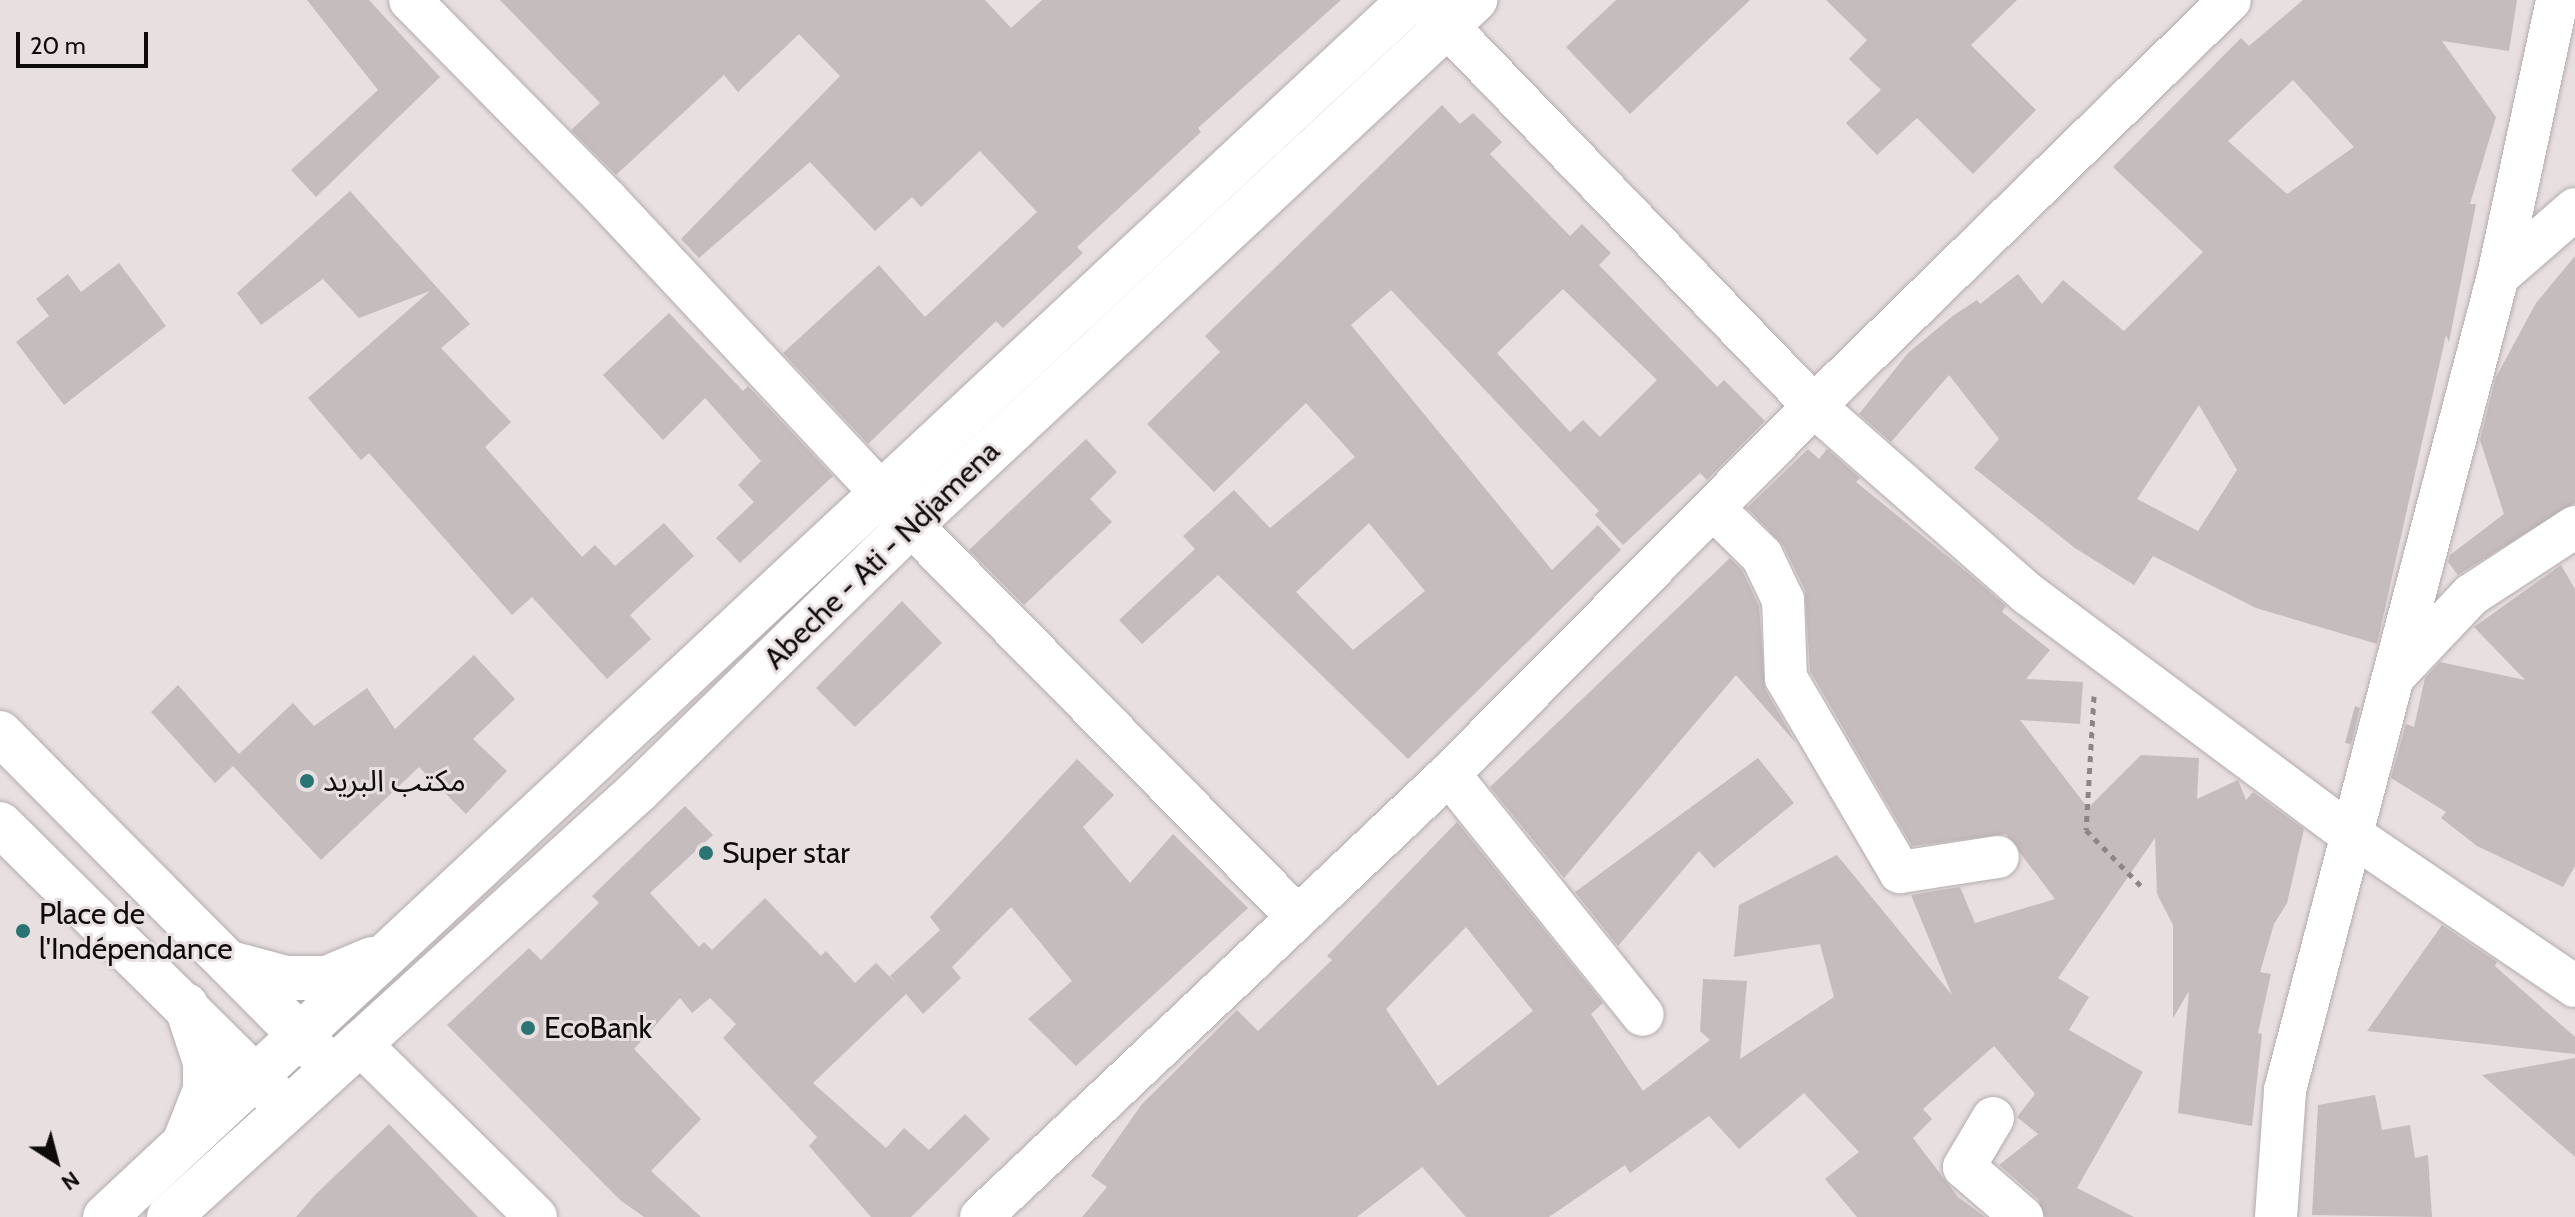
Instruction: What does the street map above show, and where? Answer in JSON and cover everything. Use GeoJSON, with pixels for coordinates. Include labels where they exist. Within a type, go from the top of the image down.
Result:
{"type":"FeatureCollection","features":[{"type":"Feature","properties":{"kind":"main road","name":"Abeche - Ati - Ndjamena"},"geometry":{"type":"LineString","coordinates":[[105,1217],[400,946],[880,491],[1410,0]]}},
{"type":"Feature","properties":{"kind":"main road","name":"Abeche - Ati - Ndjamena"},"geometry":{"type":"LineString","coordinates":[[169,1217],[638,791],[1448,9]]}},
{"type":"Feature","properties":{"kind":"main road"},"geometry":{"type":"LineString","coordinates":[[0,733],[299,1036],[346,1055]]}},
{"type":"Feature","properties":{"kind":"main road"},"geometry":{"type":"LineString","coordinates":[[0,824],[288,1109]]}},
{"type":"Feature","properties":{"kind":"main road"},"geometry":{"type":"LineString","coordinates":[[230,963],[286,978],[327,978],[400,946]]}},
{"type":"Feature","properties":{"kind":"main road"},"geometry":{"type":"LineString","coordinates":[[182,1147],[205,1090],[205,1062],[186,1005]]}},
{"type":"Feature","properties":{"kind":"street"},"geometry":{"type":"LineString","coordinates":[[410,0],[608,201],[911,525],[1296,915]]}},
{"type":"Feature","properties":{"kind":"street"},"geometry":{"type":"LineString","coordinates":[[981,1217],[1296,915],[1449,774],[1814,406],[2230,0]]}},
{"type":"Feature","properties":{"kind":"street"},"geometry":{"type":"LineString","coordinates":[[2276,1217],[2285,1090],[2349,833],[2498,276],[2557,0]]}},
{"type":"Feature","properties":{"kind":"street"},"geometry":{"type":"LineString","coordinates":[[1448,9],[1814,406],[2028,594],[2349,833],[2575,986]]}},
{"type":"Feature","properties":{"kind":"street"},"geometry":{"type":"LineString","coordinates":[[2498,276],[2575,209]]}},
{"type":"Feature","properties":{"kind":"street"},"geometry":{"type":"LineString","coordinates":[[1714,509],[1762,556],[1783,600],[1786,678],[1900,872],[1998,857]]}},
{"type":"Feature","properties":{"kind":"street"},"geometry":{"type":"LineString","coordinates":[[2390,680],[2471,595],[2575,527]]}},
{"type":"Feature","properties":{"kind":"street"},"geometry":{"type":"LineString","coordinates":[[1449,774],[1643,1015]]}},
{"type":"Feature","properties":{"kind":"street"},"geometry":{"type":"LineString","coordinates":[[346,1055],[536,1217]]}},
{"type":"Feature","properties":{"kind":"street"},"geometry":{"type":"LineString","coordinates":[[1993,1118],[1964,1167],[2022,1217]]}},
{"type":"Feature","properties":{"kind":"path"},"geometry":{"type":"LineString","coordinates":[[2097,647],[2086,830],[2142,887]]}},
{"type":"Feature","properties":{"kind":"building"},"geometry":{"type":"Polygon","coordinates":[[[307,0],[369,0],[440,77],[316,197],[291,170],[378,90],[307,0]]]}},
{"type":"Feature","properties":{"kind":"building"},"geometry":{"type":"Polygon","coordinates":[[[500,0],[985,0],[1011,28],[1042,0],[1341,0],[1198,128],[1201,132],[1077,247],[1083,253],[1003,328],[996,321],[868,444],[783,353],[879,265],[925,317],[1037,212],[980,151],[921,207],[912,197],[875,231],[810,162],[699,258],[681,239],[840,76],[799,34],[738,92],[724,75],[616,175],[571,130],[600,103],[500,0]]]}},
{"type":"Feature","properties":{"kind":"building"},"geometry":{"type":"Polygon","coordinates":[[[1616,0],[1750,0],[1630,114],[1566,47],[1616,0]]]}},
{"type":"Feature","properties":{"kind":"building"},"geometry":{"type":"Polygon","coordinates":[[[1826,0],[2017,0],[1971,45],[2036,110],[1973,174],[1917,118],[1877,155],[1846,123],[1881,90],[1849,59],[1867,40],[1826,0]]]}},
{"type":"Feature","properties":{"kind":"building"},"geometry":{"type":"Polygon","coordinates":[[[2303,0],[2517,0],[2509,51],[2442,41],[2496,117],[2470,204],[2476,204],[2449,342],[2446,335],[2377,644],[2256,608],[2153,556],[2134,585],[2075,548],[1974,468],[1999,439],[1949,375],[1891,442],[1859,414],[1908,353],[1954,315],[1977,300],[1980,304],[2018,274],[2042,304],[2063,280],[2124,331],[2203,252],[2113,167],[2241,38],[2249,46],[2303,0]],[[2293,80],[2228,141],[2287,194],[2354,147],[2293,80]],[[2199,405],[2137,499],[2198,531],[2237,470],[2199,405]]]}},
{"type":"Feature","properties":{"kind":"building"},"geometry":{"type":"Polygon","coordinates":[[[1442,105],[1460,124],[1473,113],[1502,142],[1490,154],[1570,236],[1582,224],[1611,253],[1599,265],[1717,387],[1724,380],[1765,421],[1707,480],[1700,473],[1623,545],[1595,515],[1599,511],[1391,290],[1351,325],[1552,570],[1598,525],[1621,550],[1408,759],[1218,575],[1142,644],[1119,620],[1195,549],[1183,536],[1234,490],[1270,528],[1355,457],[1306,403],[1214,492],[1147,424],[1220,352],[1205,336],[1442,105]],[[1563,289],[1497,353],[1570,432],[1583,420],[1600,437],[1657,380],[1563,289]],[[1369,523],[1296,592],[1353,650],[1425,591],[1369,523]]]}},
{"type":"Feature","properties":{"kind":"building"},"geometry":{"type":"Polygon","coordinates":[[[350,191],[470,324],[441,348],[511,422],[485,447],[582,557],[595,545],[615,566],[664,523],[694,556],[630,615],[651,639],[607,679],[532,597],[512,615],[369,453],[361,460],[308,398],[430,291],[359,318],[323,279],[261,325],[237,293],[350,191]]]}},
{"type":"Feature","properties":{"kind":"building"},"geometry":{"type":"Polygon","coordinates":[[[2575,256],[2575,503],[2458,575],[2448,562],[2450,555],[2504,514],[2480,440],[2496,377],[2536,303],[2575,256]]]}},
{"type":"Feature","properties":{"kind":"building"},"geometry":{"type":"Polygon","coordinates":[[[119,263],[166,326],[64,405],[16,342],[49,316],[36,299],[68,274],[81,292],[119,263]]]}},
{"type":"Feature","properties":{"kind":"building"},"geometry":{"type":"Polygon","coordinates":[[[669,313],[743,391],[748,386],[833,476],[740,563],[716,538],[754,502],[738,485],[761,461],[705,398],[663,440],[603,375],[669,313]]]}},
{"type":"Feature","properties":{"kind":"building"},"geometry":{"type":"Polygon","coordinates":[[[1086,439],[1117,472],[1090,499],[1112,522],[1024,605],[969,550],[1086,439]]]}},
{"type":"Feature","properties":{"kind":"building"},"geometry":{"type":"Polygon","coordinates":[[[1808,449],[1819,459],[1827,449],[1860,478],[1856,482],[1968,573],[2006,606],[2002,612],[2050,650],[2026,679],[2083,682],[2080,724],[2020,720],[2088,808],[2141,755],[2199,758],[2197,799],[2238,780],[2246,800],[2253,792],[2304,829],[2287,903],[2274,924],[2260,972],[2271,974],[2258,1033],[2262,1034],[2252,1126],[2178,1113],[2189,991],[2173,1018],[2173,925],[2157,894],[2155,838],[2058,978],[2089,997],[2069,1030],[2143,1072],[2077,1188],[2134,1217],[2045,1217],[2038,1199],[1999,1165],[2038,1134],[2017,1117],[2035,1094],[1994,1046],[1923,1109],[1932,1119],[1913,1138],[1958,1197],[1985,1217],[1857,1217],[1825,1179],[1859,1152],[1804,1093],[1739,1149],[1709,1116],[1630,1173],[1625,1165],[1549,1217],[1466,1217],[1422,1167],[1357,1217],[1082,1217],[1107,1187],[1091,1176],[1142,1104],[1237,1010],[1258,1031],[1332,960],[1327,956],[1457,822],[1603,1003],[1591,1014],[1643,1091],[1710,1040],[1700,1031],[1703,979],[1747,981],[1740,1059],[1834,997],[1820,944],[1734,957],[1739,905],[1837,855],[1952,995],[1911,895],[1960,887],[1975,923],[2055,899],[2006,834],[1912,846],[1810,671],[1805,590],[1783,545],[1747,508],[1808,449]],[[1466,927],[1386,1009],[1438,1086],[1533,1011],[1466,927]]]}},
{"type":"Feature","properties":{"kind":"building"},"geometry":{"type":"Polygon","coordinates":[[[1730,558],[1742,570],[1759,606],[1765,689],[1796,743],[1736,675],[1564,878],[1490,787],[1730,558]]]}},
{"type":"Feature","properties":{"kind":"building"},"geometry":{"type":"Polygon","coordinates":[[[2561,565],[2575,589],[2575,866],[2563,887],[2477,846],[2441,818],[2446,812],[2391,778],[2406,724],[2414,727],[2425,678],[2440,662],[2525,680],[2474,627],[2561,565]]]}},
{"type":"Feature","properties":{"kind":"building"},"geometry":{"type":"Polygon","coordinates":[[[902,601],[942,643],[855,727],[816,688],[902,601]]]}},
{"type":"Feature","properties":{"kind":"building"},"geometry":{"type":"Polygon","coordinates":[[[474,655],[515,699],[473,739],[507,771],[466,814],[419,767],[321,860],[233,766],[215,783],[151,712],[178,685],[239,754],[293,703],[314,726],[367,688],[395,729],[474,655]]]}},
{"type":"Feature","properties":{"kind":"building"},"geometry":{"type":"Polygon","coordinates":[[[2355,706],[2360,708],[2351,744],[2345,743],[2355,706]]]}},
{"type":"Feature","properties":{"kind":"building"},"geometry":{"type":"Polygon","coordinates":[[[1758,758],[1794,803],[1714,868],[1699,851],[1618,946],[1575,892],[1758,758]]]}},
{"type":"Feature","properties":{"kind":"building"},"geometry":{"type":"Polygon","coordinates":[[[1077,759],[1114,795],[1083,827],[1130,883],[1173,834],[1248,908],[1076,1066],[1028,1019],[1072,981],[1011,907],[952,967],[961,978],[923,1014],[906,994],[813,1083],[886,1148],[904,1128],[929,1150],[965,1114],[990,1139],[911,1217],[871,1217],[809,1146],[817,1137],[723,1038],[736,1024],[710,998],[692,1013],[680,998],[634,1049],[701,1119],[651,1171],[701,1217],[644,1217],[620,1200],[447,1025],[529,948],[541,960],[599,903],[592,896],[685,806],[713,835],[650,893],[699,947],[704,942],[712,950],[765,898],[821,956],[826,951],[855,983],[876,963],[896,983],[890,976],[940,930],[930,917],[1077,759]]]}},
{"type":"Feature","properties":{"kind":"building"},"geometry":{"type":"Polygon","coordinates":[[[2442,925],[2497,962],[2495,966],[2575,1037],[2575,1054],[2367,1031],[2442,925]]]}},
{"type":"Feature","properties":{"kind":"building"},"geometry":{"type":"Polygon","coordinates":[[[2575,1058],[2575,1157],[2482,1075],[2575,1058]]]}},
{"type":"Feature","properties":{"kind":"building"},"geometry":{"type":"Polygon","coordinates":[[[2375,1095],[2382,1130],[2410,1125],[2415,1158],[2428,1155],[2432,1217],[2312,1215],[2318,1105],[2375,1095]]]}},
{"type":"Feature","properties":{"kind":"building"},"geometry":{"type":"Polygon","coordinates":[[[389,1124],[478,1217],[296,1217],[316,1194],[389,1124]]]}},
{"type":"Feature","properties":{"kind":"place","name":"مكتب البريد"},"geometry":{"type":"Point","coordinates":[307,781]}},
{"type":"Feature","properties":{"kind":"place","name":"Super star"},"geometry":{"type":"Point","coordinates":[706,853]}},
{"type":"Feature","properties":{"kind":"place","name":"Place de l'Indépendance"},"geometry":{"type":"Point","coordinates":[23,931]}},
{"type":"Feature","properties":{"kind":"place","name":"EcoBank"},"geometry":{"type":"Point","coordinates":[528,1028]}}]}
